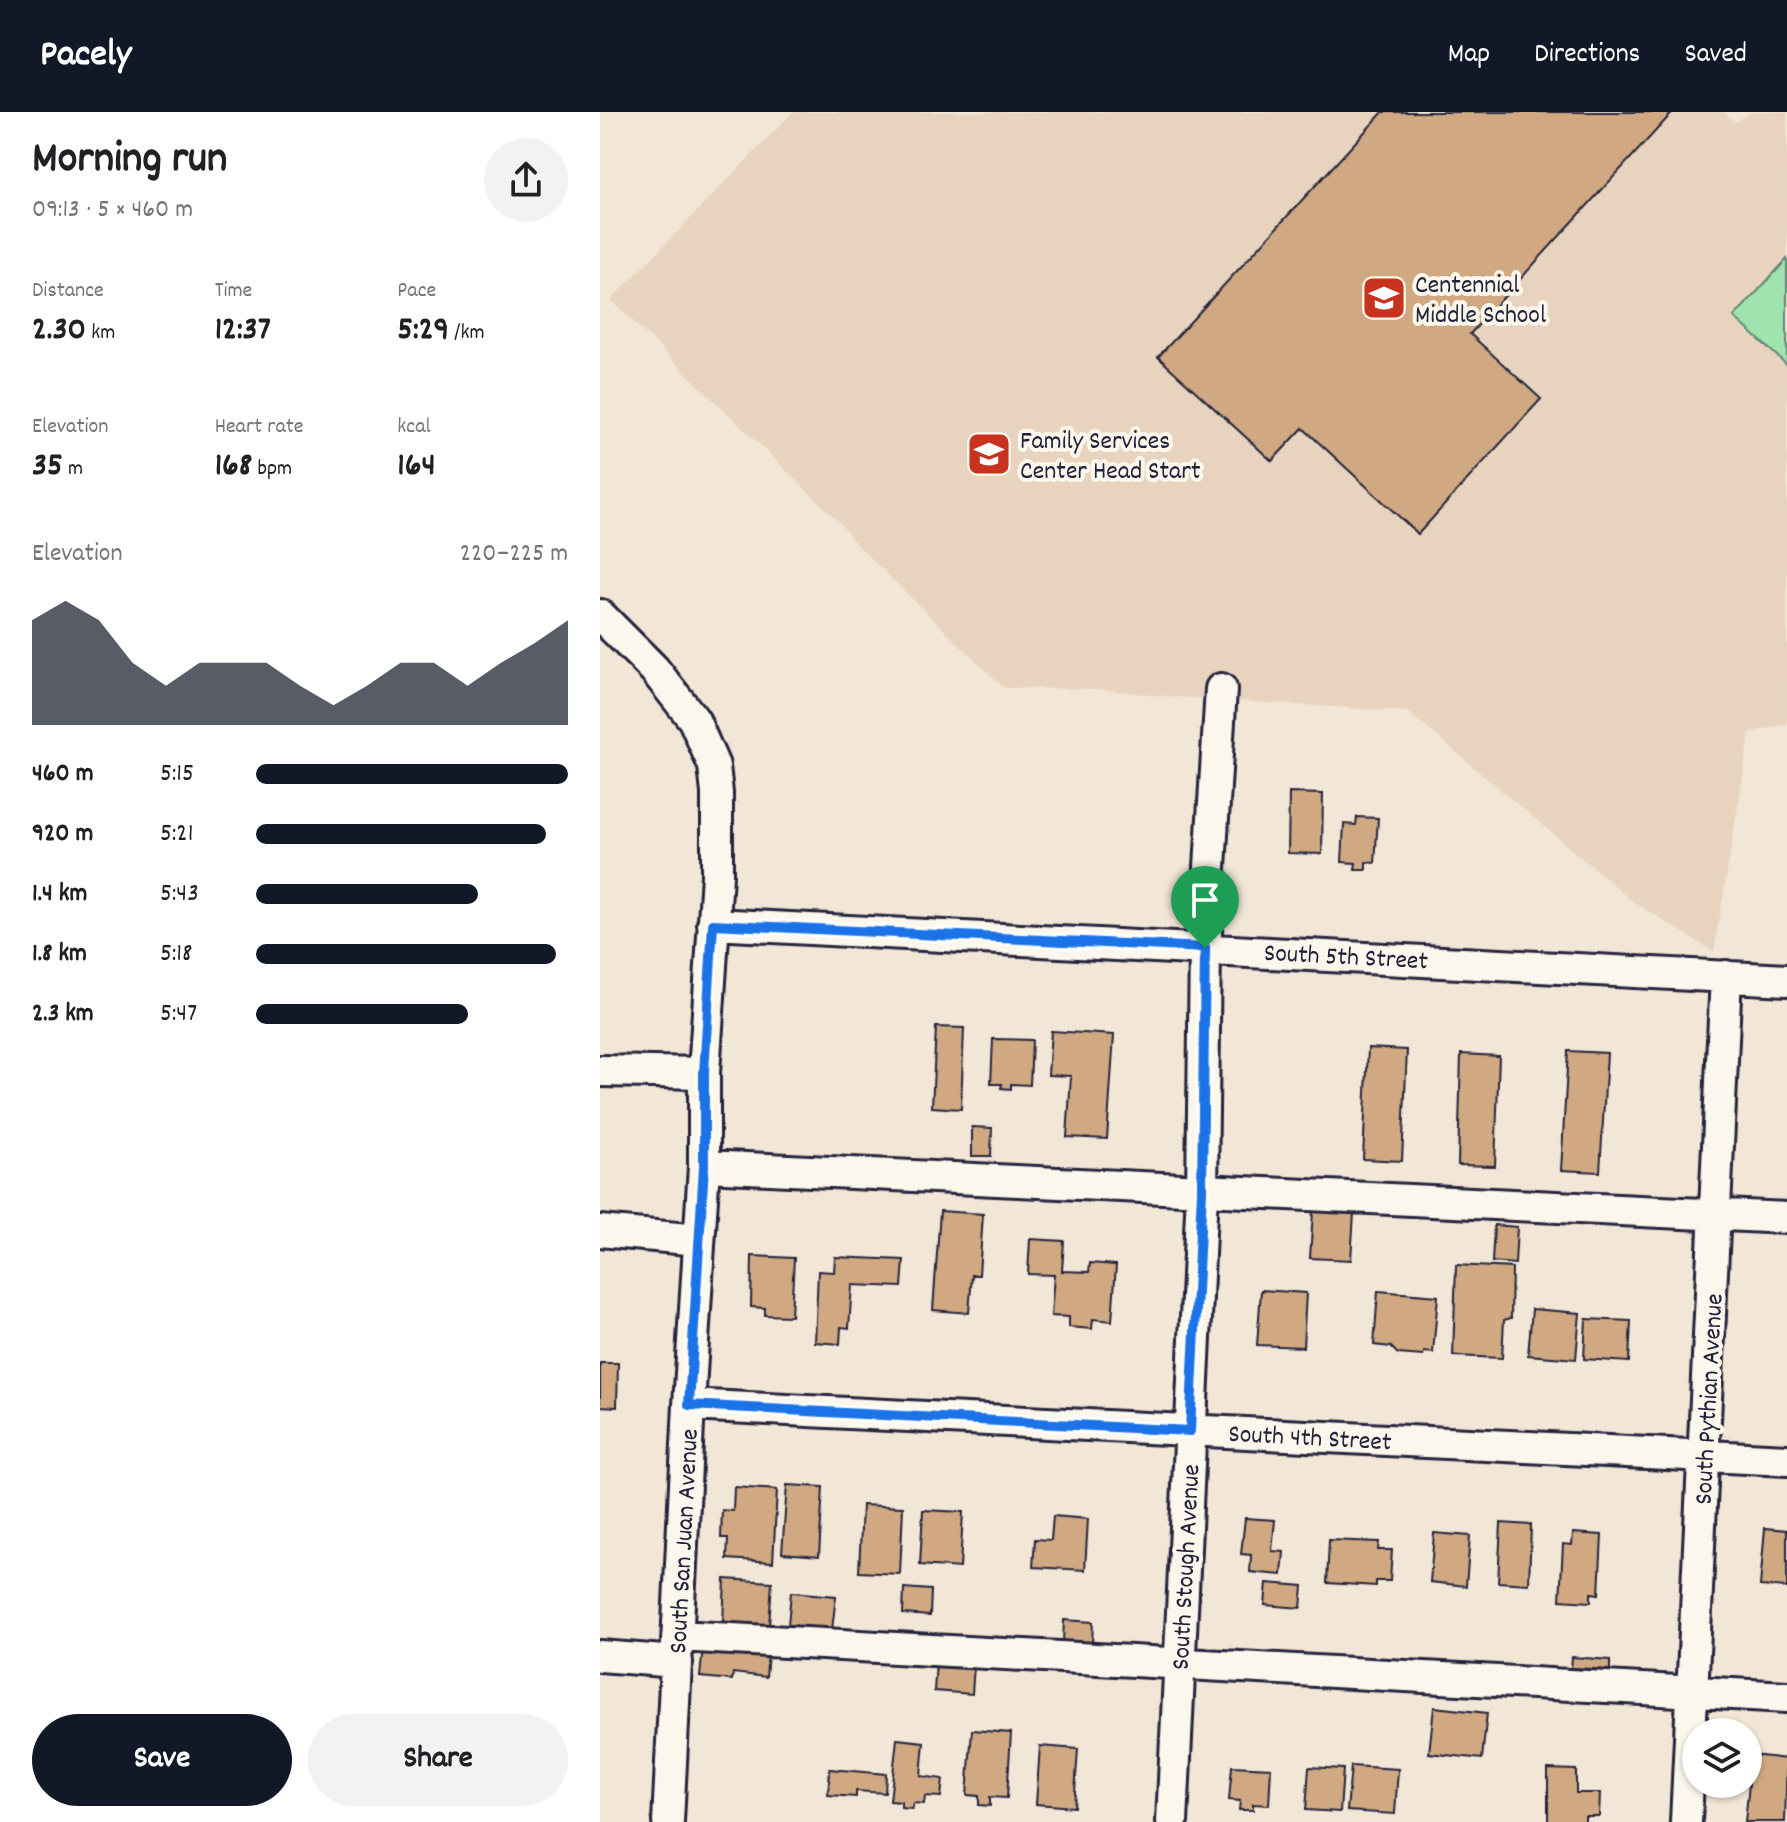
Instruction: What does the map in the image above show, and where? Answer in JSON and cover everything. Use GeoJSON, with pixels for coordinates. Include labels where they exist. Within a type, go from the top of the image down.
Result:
{"type":"FeatureCollection","features":[{"type":"Feature","properties":{"kind":"street","name":"South San Juan Avenue"},"geometry":{"type":"LineString","coordinates":[[600,615],[669,686],[694,720],[714,766],[718,808],[717,875],[704,1073],[704,1166],[668,1822]]}},
{"type":"Feature","properties":{"kind":"street","name":"South Stough Avenue"},"geometry":{"type":"LineString","coordinates":[[1172,1822],[1202,1191],[1205,948],[1221,689]]}},
{"type":"Feature","properties":{"kind":"street","name":"South 5th Street"},"geometry":{"type":"LineString","coordinates":[[713,924],[1787,980]]}},
{"type":"Feature","properties":{"kind":"street","name":"South Pythian Avenue"},"geometry":{"type":"LineString","coordinates":[[1686,1822],[1726,976]]}},
{"type":"Feature","properties":{"kind":"street"},"geometry":{"type":"LineString","coordinates":[[600,1071],[704,1073]]}},
{"type":"Feature","properties":{"kind":"street"},"geometry":{"type":"LineString","coordinates":[[704,1166],[1787,1218]]}},
{"type":"Feature","properties":{"kind":"street"},"geometry":{"type":"LineString","coordinates":[[600,1231],[699,1240]]}},
{"type":"Feature","properties":{"kind":"street","name":"South 4th Street"},"geometry":{"type":"LineString","coordinates":[[689,1405],[1787,1460]]}},
{"type":"Feature","properties":{"kind":"street"},"geometry":{"type":"LineString","coordinates":[[600,1656],[678,1649],[1179,1663],[1787,1697]]}},
{"type":"Feature","properties":{"kind":"shaded area"},"geometry":{"type":"Polygon","coordinates":[[[793,112],[1724,112],[1735,122],[1752,112],[1787,112],[1787,724],[1750,733],[1714,952],[1635,903],[1408,712],[1096,689],[1004,688],[611,300],[793,112]]]}},
{"type":"Feature","properties":{"kind":"green space"},"geometry":{"type":"Polygon","coordinates":[[[1787,259],[1787,365],[1734,317],[1787,259]]]}},
{"type":"Feature","properties":{"kind":"building"},"geometry":{"type":"Polygon","coordinates":[[[1383,112],[1673,112],[1470,334],[1541,399],[1418,534],[1303,428],[1272,461],[1158,357],[1383,112]]]}},
{"type":"Feature","properties":{"kind":"building"},"geometry":{"type":"Polygon","coordinates":[[[1289,793],[1323,794],[1322,854],[1288,853],[1289,793]]]}},
{"type":"Feature","properties":{"kind":"building"},"geometry":{"type":"Polygon","coordinates":[[[1357,817],[1378,818],[1375,863],[1366,862],[1366,870],[1355,870],[1356,863],[1342,862],[1344,824],[1356,825],[1357,817]]]}},
{"type":"Feature","properties":{"kind":"building"},"geometry":{"type":"Polygon","coordinates":[[[936,1027],[964,1028],[961,1109],[932,1107],[936,1027]]]}},
{"type":"Feature","properties":{"kind":"building"},"geometry":{"type":"Polygon","coordinates":[[[1051,1031],[1114,1035],[1107,1139],[1067,1137],[1071,1076],[1048,1075],[1051,1031]]]}},
{"type":"Feature","properties":{"kind":"building"},"geometry":{"type":"Polygon","coordinates":[[[993,1039],[1032,1040],[1030,1085],[1011,1084],[1011,1089],[1001,1088],[1002,1084],[991,1084],[993,1039]]]}},
{"type":"Feature","properties":{"kind":"building"},"geometry":{"type":"Polygon","coordinates":[[[1368,1048],[1407,1050],[1402,1161],[1363,1159],[1368,1048]]]}},
{"type":"Feature","properties":{"kind":"building"},"geometry":{"type":"Polygon","coordinates":[[[1568,1051],[1607,1053],[1600,1172],[1561,1170],[1568,1051]]]}},
{"type":"Feature","properties":{"kind":"building"},"geometry":{"type":"Polygon","coordinates":[[[1461,1054],[1499,1056],[1495,1166],[1458,1165],[1461,1054]]]}},
{"type":"Feature","properties":{"kind":"building"},"geometry":{"type":"Polygon","coordinates":[[[972,1127],[992,1128],[991,1156],[972,1156],[972,1127]]]}},
{"type":"Feature","properties":{"kind":"building"},"geometry":{"type":"Polygon","coordinates":[[[940,1211],[983,1214],[979,1275],[972,1275],[969,1313],[933,1310],[940,1211]]]}},
{"type":"Feature","properties":{"kind":"building"},"geometry":{"type":"Polygon","coordinates":[[[1313,1211],[1354,1213],[1351,1260],[1310,1258],[1313,1211]]]}},
{"type":"Feature","properties":{"kind":"building"},"geometry":{"type":"Polygon","coordinates":[[[1494,1225],[1517,1227],[1515,1264],[1492,1262],[1494,1225]]]}},
{"type":"Feature","properties":{"kind":"building"},"geometry":{"type":"Polygon","coordinates":[[[1030,1239],[1064,1241],[1062,1271],[1089,1272],[1090,1263],[1116,1265],[1112,1321],[1093,1319],[1092,1329],[1069,1327],[1069,1317],[1051,1316],[1054,1275],[1028,1274],[1030,1239]]]}},
{"type":"Feature","properties":{"kind":"building"},"geometry":{"type":"Polygon","coordinates":[[[752,1256],[794,1258],[791,1316],[765,1315],[765,1308],[751,1307],[752,1256]]]}},
{"type":"Feature","properties":{"kind":"building"},"geometry":{"type":"Polygon","coordinates":[[[835,1257],[904,1260],[902,1287],[852,1285],[849,1328],[841,1327],[840,1344],[815,1342],[818,1271],[834,1272],[835,1257]]]}},
{"type":"Feature","properties":{"kind":"building"},"geometry":{"type":"Polygon","coordinates":[[[1456,1265],[1512,1268],[1511,1318],[1504,1320],[1502,1358],[1453,1356],[1456,1265]]]}},
{"type":"Feature","properties":{"kind":"building"},"geometry":{"type":"Polygon","coordinates":[[[1261,1290],[1306,1293],[1303,1347],[1257,1345],[1261,1290]]]}},
{"type":"Feature","properties":{"kind":"building"},"geometry":{"type":"Polygon","coordinates":[[[1378,1291],[1438,1296],[1433,1353],[1424,1352],[1423,1356],[1398,1354],[1391,1347],[1374,1345],[1378,1291]]]}},
{"type":"Feature","properties":{"kind":"building"},"geometry":{"type":"Polygon","coordinates":[[[1532,1309],[1580,1313],[1576,1359],[1528,1355],[1532,1309]]]}},
{"type":"Feature","properties":{"kind":"building"},"geometry":{"type":"Polygon","coordinates":[[[1586,1319],[1631,1321],[1629,1362],[1584,1359],[1586,1319]]]}},
{"type":"Feature","properties":{"kind":"building"},"geometry":{"type":"Polygon","coordinates":[[[600,1363],[618,1363],[617,1407],[600,1406],[600,1363]]]}},
{"type":"Feature","properties":{"kind":"building"},"geometry":{"type":"Polygon","coordinates":[[[787,1485],[823,1487],[819,1556],[782,1553],[787,1485]]]}},
{"type":"Feature","properties":{"kind":"building"},"geometry":{"type":"Polygon","coordinates":[[[734,1487],[777,1490],[773,1562],[727,1559],[728,1538],[721,1538],[722,1510],[733,1511],[734,1487]]]}},
{"type":"Feature","properties":{"kind":"building"},"geometry":{"type":"Polygon","coordinates":[[[862,1505],[903,1507],[900,1574],[859,1572],[862,1505]]]}},
{"type":"Feature","properties":{"kind":"building"},"geometry":{"type":"Polygon","coordinates":[[[923,1510],[963,1512],[960,1568],[920,1565],[923,1510]]]}},
{"type":"Feature","properties":{"kind":"building"},"geometry":{"type":"Polygon","coordinates":[[[1053,1516],[1088,1519],[1085,1570],[1033,1567],[1035,1539],[1051,1540],[1053,1516]]]}},
{"type":"Feature","properties":{"kind":"building"},"geometry":{"type":"Polygon","coordinates":[[[1245,1518],[1275,1520],[1272,1551],[1284,1552],[1282,1575],[1250,1572],[1251,1555],[1241,1554],[1245,1518]]]}},
{"type":"Feature","properties":{"kind":"building"},"geometry":{"type":"Polygon","coordinates":[[[1501,1523],[1531,1525],[1529,1584],[1498,1582],[1501,1523]]]}},
{"type":"Feature","properties":{"kind":"building"},"geometry":{"type":"Polygon","coordinates":[[[1765,1528],[1787,1530],[1787,1588],[1760,1586],[1765,1528]]]}},
{"type":"Feature","properties":{"kind":"building"},"geometry":{"type":"Polygon","coordinates":[[[1434,1533],[1470,1536],[1466,1586],[1430,1582],[1434,1533]]]}},
{"type":"Feature","properties":{"kind":"building"},"geometry":{"type":"Polygon","coordinates":[[[1573,1533],[1602,1535],[1599,1594],[1591,1593],[1591,1602],[1560,1600],[1563,1544],[1572,1545],[1573,1533]]]}},
{"type":"Feature","properties":{"kind":"building"},"geometry":{"type":"Polygon","coordinates":[[[1329,1540],[1379,1542],[1378,1550],[1392,1550],[1390,1581],[1376,1581],[1376,1586],[1327,1583],[1329,1540]]]}},
{"type":"Feature","properties":{"kind":"building"},"geometry":{"type":"Polygon","coordinates":[[[725,1579],[772,1582],[769,1626],[723,1623],[725,1579]]]}},
{"type":"Feature","properties":{"kind":"building"},"geometry":{"type":"Polygon","coordinates":[[[1267,1583],[1303,1586],[1301,1608],[1265,1605],[1267,1583]]]}},
{"type":"Feature","properties":{"kind":"building"},"geometry":{"type":"Polygon","coordinates":[[[904,1588],[931,1590],[930,1616],[903,1614],[904,1588]]]}},
{"type":"Feature","properties":{"kind":"building"},"geometry":{"type":"Polygon","coordinates":[[[791,1592],[836,1596],[832,1630],[788,1625],[791,1592]]]}},
{"type":"Feature","properties":{"kind":"building"},"geometry":{"type":"Polygon","coordinates":[[[1064,1620],[1093,1622],[1092,1644],[1063,1642],[1064,1620]]]}},
{"type":"Feature","properties":{"kind":"building"},"geometry":{"type":"Polygon","coordinates":[[[703,1647],[768,1653],[766,1677],[733,1673],[732,1680],[700,1677],[703,1647]]]}},
{"type":"Feature","properties":{"kind":"building"},"geometry":{"type":"Polygon","coordinates":[[[1572,1657],[1610,1660],[1610,1670],[1571,1668],[1572,1657]]]}},
{"type":"Feature","properties":{"kind":"building"},"geometry":{"type":"Polygon","coordinates":[[[936,1662],[974,1665],[972,1694],[934,1691],[936,1662]]]}},
{"type":"Feature","properties":{"kind":"building"},"geometry":{"type":"Polygon","coordinates":[[[1434,1707],[1487,1713],[1482,1759],[1429,1753],[1434,1707]]]}},
{"type":"Feature","properties":{"kind":"building"},"geometry":{"type":"Polygon","coordinates":[[[972,1730],[1011,1733],[1007,1798],[990,1797],[990,1806],[979,1805],[979,1796],[967,1795],[972,1730]]]}},
{"type":"Feature","properties":{"kind":"building"},"geometry":{"type":"Polygon","coordinates":[[[897,1739],[924,1742],[921,1776],[943,1779],[941,1797],[925,1796],[924,1804],[913,1803],[912,1809],[901,1808],[901,1802],[890,1801],[897,1739]]]}},
{"type":"Feature","properties":{"kind":"building"},"geometry":{"type":"Polygon","coordinates":[[[1040,1746],[1078,1749],[1074,1807],[1036,1804],[1040,1746]]]}},
{"type":"Feature","properties":{"kind":"building"},"geometry":{"type":"Polygon","coordinates":[[[1762,1756],[1787,1759],[1785,1822],[1745,1822],[1748,1798],[1762,1798],[1762,1756]]]}},
{"type":"Feature","properties":{"kind":"building"},"geometry":{"type":"Polygon","coordinates":[[[1232,1766],[1271,1768],[1269,1805],[1253,1804],[1253,1810],[1239,1810],[1240,1801],[1229,1800],[1232,1766]]]}},
{"type":"Feature","properties":{"kind":"building"},"geometry":{"type":"Polygon","coordinates":[[[1351,1766],[1398,1769],[1395,1814],[1347,1811],[1351,1766]]]}},
{"type":"Feature","properties":{"kind":"building"},"geometry":{"type":"Polygon","coordinates":[[[1309,1767],[1343,1769],[1340,1812],[1306,1810],[1309,1767]]]}},
{"type":"Feature","properties":{"kind":"building"},"geometry":{"type":"Polygon","coordinates":[[[830,1769],[886,1774],[885,1793],[856,1791],[856,1797],[828,1795],[830,1769]]]}},
{"type":"Feature","properties":{"kind":"building"},"geometry":{"type":"Polygon","coordinates":[[[1548,1769],[1576,1770],[1576,1793],[1600,1793],[1599,1816],[1585,1816],[1585,1822],[1548,1822],[1548,1769]]]}},
{"type":"Feature","properties":{"kind":"place","name":"Centennial Middle School"},"geometry":{"type":"Point","coordinates":[1384,298]}},
{"type":"Feature","properties":{"kind":"place","name":"Family Services Center Head Start"},"geometry":{"type":"Point","coordinates":[989,454]}},
{"type":"Feature","properties":{"kind":"route"},"geometry":{"type":"LineString","coordinates":[[713,924],[1205,948],[1202,1191],[1190,1431],[689,1405],[704,1166],[704,1073],[713,924]]}}]}
